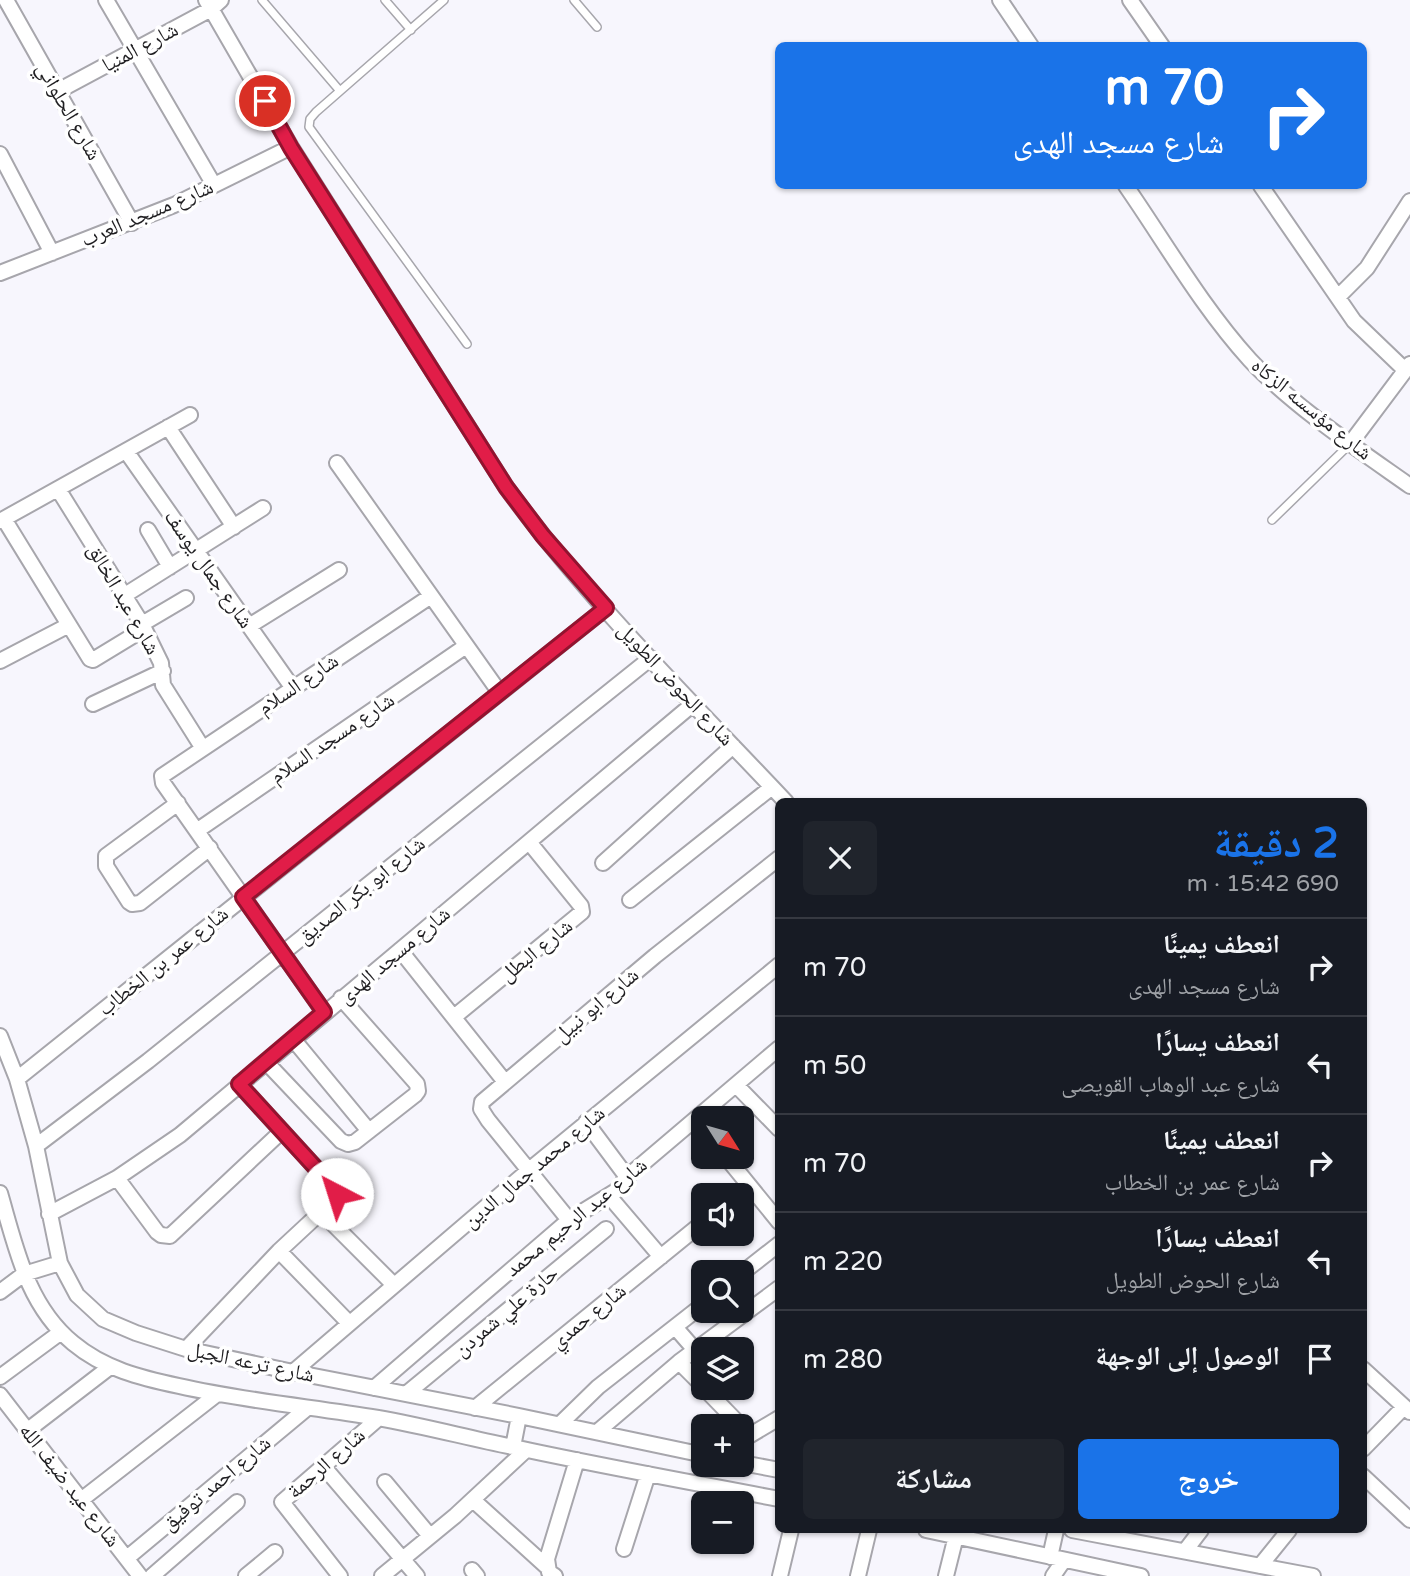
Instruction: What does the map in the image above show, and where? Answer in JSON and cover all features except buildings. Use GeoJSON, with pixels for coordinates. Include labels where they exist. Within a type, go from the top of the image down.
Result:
{"type":"FeatureCollection","features":[{"type":"Feature","properties":{"kind":"street","name":"شارع الحلواني"},"geometry":{"type":"LineString","coordinates":[[6,0],[132,223]]}},
{"type":"Feature","properties":{"kind":"street"},"geometry":{"type":"LineString","coordinates":[[106,0],[214,185]]}},
{"type":"Feature","properties":{"kind":"street"},"geometry":{"type":"LineString","coordinates":[[999,0],[1028,42]]}},
{"type":"Feature","properties":{"kind":"street"},"geometry":{"type":"LineString","coordinates":[[1130,0],[1159,42]]}},
{"type":"Feature","properties":{"kind":"street","name":"شارع المنيا"},"geometry":{"type":"LineString","coordinates":[[58,91],[135,50],[213,3]]}},
{"type":"Feature","properties":{"kind":"street","name":"شارع الحوض الطويل"},"geometry":{"type":"LineString","coordinates":[[213,3],[291,148],[506,487],[543,536],[606,608],[782,798]]}},
{"type":"Feature","properties":{"kind":"street","name":"شارع مسجد العرب"},"geometry":{"type":"LineString","coordinates":[[0,274],[132,223],[291,148]]}},
{"type":"Feature","properties":{"kind":"street"},"geometry":{"type":"LineString","coordinates":[[0,154],[52,253]]}},
{"type":"Feature","properties":{"kind":"street","name":"شارع مؤسسه الزكاه"},"geometry":{"type":"LineString","coordinates":[[1128,189],[1203,302],[1235,342],[1278,386],[1350,444],[1410,486]]}},
{"type":"Feature","properties":{"kind":"street"},"geometry":{"type":"LineString","coordinates":[[1263,189],[1354,321],[1407,367],[1350,444]]}},
{"type":"Feature","properties":{"kind":"street"},"geometry":{"type":"LineString","coordinates":[[1339,296],[1350,288],[1367,268],[1410,201]]}},
{"type":"Feature","properties":{"kind":"street"},"geometry":{"type":"LineString","coordinates":[[186,598],[92,660],[2,520],[190,415]]}},
{"type":"Feature","properties":{"kind":"street"},"geometry":{"type":"LineString","coordinates":[[168,427],[234,527]]}},
{"type":"Feature","properties":{"kind":"street","name":"شارع جمال يوسف"},"geometry":{"type":"LineString","coordinates":[[126,450],[292,687]]}},
{"type":"Feature","properties":{"kind":"street"},"geometry":{"type":"LineString","coordinates":[[337,463],[500,693]]}},
{"type":"Feature","properties":{"kind":"street","name":"شارع عبد الخالق"},"geometry":{"type":"LineString","coordinates":[[58,488],[143,626],[161,663],[163,685],[202,747]]}},
{"type":"Feature","properties":{"kind":"street"},"geometry":{"type":"LineString","coordinates":[[125,595],[263,508]]}},
{"type":"Feature","properties":{"kind":"street"},"geometry":{"type":"LineString","coordinates":[[148,530],[170,566]]}},
{"type":"Feature","properties":{"kind":"street"},"geometry":{"type":"LineString","coordinates":[[249,626],[340,570]]}},
{"type":"Feature","properties":{"kind":"street","name":"شارع السلام"},"geometry":{"type":"LineString","coordinates":[[178,803],[163,783],[165,772],[431,596]]}},
{"type":"Feature","properties":{"kind":"street","name":"شارع عمر بن الخطاب"},"geometry":{"type":"LineString","coordinates":[[17,1079],[606,608]]}},
{"type":"Feature","properties":{"kind":"street"},"geometry":{"type":"LineString","coordinates":[[0,661],[69,625]]}},
{"type":"Feature","properties":{"kind":"street","name":"شارع مسجد السلام"},"geometry":{"type":"LineString","coordinates":[[198,830],[466,646]]}},
{"type":"Feature","properties":{"kind":"street","name":"شارع ابو بكر الصديق"},"geometry":{"type":"LineString","coordinates":[[36,1146],[651,658]]}},
{"type":"Feature","properties":{"kind":"street"},"geometry":{"type":"LineString","coordinates":[[93,704],[163,671]]}},
{"type":"Feature","properties":{"kind":"street","name":"شارع مسجد الهدى"},"geometry":{"type":"LineString","coordinates":[[49,1214],[117,1178],[180,1135],[694,704]]}},
{"type":"Feature","properties":{"kind":"street"},"geometry":{"type":"LineString","coordinates":[[603,863],[733,746]]}},
{"type":"Feature","properties":{"kind":"street"},"geometry":{"type":"LineString","coordinates":[[630,901],[772,787]]}},
{"type":"Feature","properties":{"kind":"street"},"geometry":{"type":"LineString","coordinates":[[210,848],[140,903],[129,902],[106,866],[106,856],[178,803],[198,830],[281,954],[324,1012]]}},
{"type":"Feature","properties":{"kind":"street","name":"شارع البطل"},"geometry":{"type":"LineString","coordinates":[[454,1017],[582,912],[581,906],[529,842]]}},
{"type":"Feature","properties":{"kind":"street","name":"شارع ابو نبيل"},"geometry":{"type":"LineString","coordinates":[[529,1170],[481,1109],[487,1097],[655,956],[775,861]]}},
{"type":"Feature","properties":{"kind":"street"},"geometry":{"type":"LineString","coordinates":[[400,950],[505,1082]]}},
{"type":"Feature","properties":{"kind":"street","name":"شارع محمد جمال الدين"},"geometry":{"type":"LineString","coordinates":[[293,1372],[586,1122],[775,968]]}},
{"type":"Feature","properties":{"kind":"street"},"geometry":{"type":"LineString","coordinates":[[266,1062],[344,1143],[355,1142],[415,1095],[418,1091],[416,1084],[341,998]]}},
{"type":"Feature","properties":{"kind":"street","name":"شارع ترعه الجبل"},"geometry":{"type":"LineString","coordinates":[[0,1035],[17,1079],[36,1146],[60,1263],[77,1295],[103,1319],[135,1333],[186,1349],[691,1452]]}},
{"type":"Feature","properties":{"kind":"street"},"geometry":{"type":"LineString","coordinates":[[293,1039],[369,1131]]}},
{"type":"Feature","properties":{"kind":"street","name":"شارع عبد الرحيم محمد"},"geometry":{"type":"LineString","coordinates":[[717,1106],[775,1051]]}},
{"type":"Feature","properties":{"kind":"street"},"geometry":{"type":"LineString","coordinates":[[186,1349],[279,1251],[321,1212],[336,1196],[337,1191],[239,1084]]}},
{"type":"Feature","properties":{"kind":"street"},"geometry":{"type":"LineString","coordinates":[[736,1085],[775,1125]]}},
{"type":"Feature","properties":{"kind":"street"},"geometry":{"type":"LineString","coordinates":[[586,1122],[627,1177]]}},
{"type":"Feature","properties":{"kind":"street"},"geometry":{"type":"LineString","coordinates":[[117,1178],[157,1232],[170,1236],[282,1131]]}},
{"type":"Feature","properties":{"kind":"street","name":"شارع عبد الرحيم محمد"},"geometry":{"type":"LineString","coordinates":[[374,1388],[569,1220],[609,1196],[627,1177],[691,1131]]}},
{"type":"Feature","properties":{"kind":"street"},"geometry":{"type":"LineString","coordinates":[[736,1169],[775,1217]]}},
{"type":"Feature","properties":{"kind":"street"},"geometry":{"type":"LineString","coordinates":[[529,1170],[569,1220]]}},
{"type":"Feature","properties":{"kind":"street","name":"شارع ترعه الجبل"},"geometry":{"type":"LineString","coordinates":[[0,1193],[24,1274],[40,1306],[61,1332],[84,1352],[110,1367],[143,1378],[216,1395],[379,1418],[775,1498]]}},
{"type":"Feature","properties":{"kind":"street"},"geometry":{"type":"LineString","coordinates":[[609,1196],[660,1257]]}},
{"type":"Feature","properties":{"kind":"street"},"geometry":{"type":"LineString","coordinates":[[321,1212],[394,1285]]}},
{"type":"Feature","properties":{"kind":"street","name":"حارة علي شمردن"},"geometry":{"type":"LineString","coordinates":[[406,1394],[606,1229]]}},
{"type":"Feature","properties":{"kind":"street","name":"شارع حمدي"},"geometry":{"type":"LineString","coordinates":[[475,1408],[691,1232]]}},
{"type":"Feature","properties":{"kind":"street"},"geometry":{"type":"LineString","coordinates":[[754,1264],[775,1247]]}},
{"type":"Feature","properties":{"kind":"street"},"geometry":{"type":"LineString","coordinates":[[279,1251],[349,1323]]}},
{"type":"Feature","properties":{"kind":"street"},"geometry":{"type":"LineString","coordinates":[[0,1292],[24,1274],[60,1263]]}},
{"type":"Feature","properties":{"kind":"street"},"geometry":{"type":"LineString","coordinates":[[714,1337],[775,1296]]}},
{"type":"Feature","properties":{"kind":"street"},"geometry":{"type":"LineString","coordinates":[[560,1424],[598,1387],[691,1314]]}},
{"type":"Feature","properties":{"kind":"street"},"geometry":{"type":"LineString","coordinates":[[675,1327],[691,1345]]}},
{"type":"Feature","properties":{"kind":"street"},"geometry":{"type":"LineString","coordinates":[[0,1377],[61,1332]]}},
{"type":"Feature","properties":{"kind":"street"},"geometry":{"type":"LineString","coordinates":[[597,1432],[691,1353]]}},
{"type":"Feature","properties":{"kind":"street"},"geometry":{"type":"LineString","coordinates":[[679,1362],[691,1374]]}},
{"type":"Feature","properties":{"kind":"street"},"geometry":{"type":"LineString","coordinates":[[28,1430],[110,1367]]}},
{"type":"Feature","properties":{"kind":"street"},"geometry":{"type":"LineString","coordinates":[[1367,1373],[1407,1409],[1367,1445]]}},
{"type":"Feature","properties":{"kind":"street","name":"شارع عيد ضيف الله"},"geometry":{"type":"LineString","coordinates":[[0,1395],[140,1576]]}},
{"type":"Feature","properties":{"kind":"street"},"geometry":{"type":"LineString","coordinates":[[81,1500],[216,1395]]}},
{"type":"Feature","properties":{"kind":"street"},"geometry":{"type":"LineString","coordinates":[[716,1400],[728,1414]]}},
{"type":"Feature","properties":{"kind":"street","name":"شارع احمد توفيق"},"geometry":{"type":"LineString","coordinates":[[127,1558],[306,1409]]}},
{"type":"Feature","properties":{"kind":"street"},"geometry":{"type":"LineString","coordinates":[[382,1576],[473,1500],[519,1448],[519,1416]]}},
{"type":"Feature","properties":{"kind":"street","name":"شارع الرحمة"},"geometry":{"type":"LineString","coordinates":[[340,1576],[282,1502],[379,1418]]}},
{"type":"Feature","properties":{"kind":"street"},"geometry":{"type":"LineString","coordinates":[[754,1428],[775,1420]]}},
{"type":"Feature","properties":{"kind":"street"},"geometry":{"type":"LineString","coordinates":[[473,1500],[551,1571],[577,1460]]}},
{"type":"Feature","properties":{"kind":"street"},"geometry":{"type":"LineString","coordinates":[[754,1465],[775,1469]]}},
{"type":"Feature","properties":{"kind":"street"},"geometry":{"type":"LineString","coordinates":[[323,1466],[416,1576]]}},
{"type":"Feature","properties":{"kind":"street"},"geometry":{"type":"LineString","coordinates":[[624,1549],[648,1474]]}},
{"type":"Feature","properties":{"kind":"street"},"geometry":{"type":"LineString","coordinates":[[1367,1480],[1410,1520]]}},
{"type":"Feature","properties":{"kind":"street"},"geometry":{"type":"LineString","coordinates":[[385,1482],[430,1536]]}},
{"type":"Feature","properties":{"kind":"street"},"geometry":{"type":"LineString","coordinates":[[152,1576],[237,1502]]}},
{"type":"Feature","properties":{"kind":"street"},"geometry":{"type":"LineString","coordinates":[[780,1576],[790,1533]]}},
{"type":"Feature","properties":{"kind":"street"},"geometry":{"type":"LineString","coordinates":[[858,1576],[868,1533]]}},
{"type":"Feature","properties":{"kind":"street"},"geometry":{"type":"LineString","coordinates":[[941,1533],[1141,1576]]}},
{"type":"Feature","properties":{"kind":"street"},"geometry":{"type":"LineString","coordinates":[[1053,1576],[1056,1533]]}},
{"type":"Feature","properties":{"kind":"street"},"geometry":{"type":"LineString","coordinates":[[1088,1533],[1313,1576]]}},
{"type":"Feature","properties":{"kind":"street"},"geometry":{"type":"LineString","coordinates":[[1185,1551],[1199,1533]]}},
{"type":"Feature","properties":{"kind":"street"},"geometry":{"type":"LineString","coordinates":[[1260,1566],[1287,1533]]}},
{"type":"Feature","properties":{"kind":"street"},"geometry":{"type":"LineString","coordinates":[[946,1576],[956,1536]]}},
{"type":"Feature","properties":{"kind":"street"},"geometry":{"type":"LineString","coordinates":[[246,1576],[275,1552]]}},
{"type":"Feature","properties":{"kind":"lane"},"geometry":{"type":"LineString","coordinates":[[261,0],[340,91]]}},
{"type":"Feature","properties":{"kind":"lane"},"geometry":{"type":"LineString","coordinates":[[385,0],[411,30]]}},
{"type":"Feature","properties":{"kind":"lane"},"geometry":{"type":"LineString","coordinates":[[444,0],[310,119],[309,127],[467,344]]}},
{"type":"Feature","properties":{"kind":"lane"},"geometry":{"type":"LineString","coordinates":[[574,0],[597,27]]}},
{"type":"Feature","properties":{"kind":"lane"},"geometry":{"type":"LineString","coordinates":[[1272,520],[1350,444]]}},
{"type":"Feature","properties":{"kind":"route"},"geometry":{"type":"LineString","coordinates":[[265,101],[291,148],[489,462],[543,536],[606,608],[243,897],[324,1012],[239,1084],[337,1194]]}}]}
